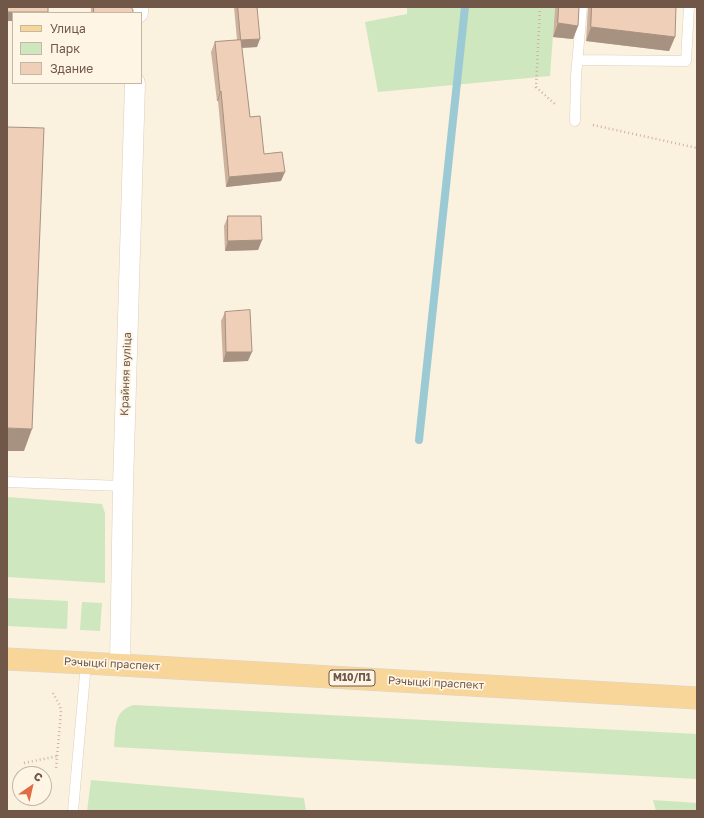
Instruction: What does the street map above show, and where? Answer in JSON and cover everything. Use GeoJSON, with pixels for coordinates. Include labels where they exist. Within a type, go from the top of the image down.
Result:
{"type":"FeatureCollection","features":[{"type":"Feature","properties":{"kind":"main road","name":"Рэчыцкі праспект"},"geometry":{"type":"LineString","coordinates":[[7,659],[697,698]]}},
{"type":"Feature","properties":{"kind":"street","name":"Крайняя вуліца"},"geometry":{"type":"LineString","coordinates":[[120,665],[123,486],[136,84]]}},
{"type":"Feature","properties":{"kind":"lane"},"geometry":{"type":"LineString","coordinates":[[575,121],[576,76],[582,7]]}},
{"type":"Feature","properties":{"kind":"lane"},"geometry":{"type":"LineString","coordinates":[[578,60],[686,61],[689,7]]}},
{"type":"Feature","properties":{"kind":"lane"},"geometry":{"type":"LineString","coordinates":[[7,482],[123,486]]}},
{"type":"Feature","properties":{"kind":"lane"},"geometry":{"type":"LineString","coordinates":[[73,811],[86,663]]}},
{"type":"Feature","properties":{"kind":"path"},"geometry":{"type":"LineString","coordinates":[[52,693],[60,706],[61,711],[57,756]]}},
{"type":"Feature","properties":{"kind":"path"},"geometry":{"type":"LineString","coordinates":[[24,763],[62,756]]}},
{"type":"Feature","properties":{"kind":"green space"},"geometry":{"type":"Polygon","coordinates":[[[407,7],[555,7],[550,76],[378,92],[365,22],[407,14],[407,7]]]}},
{"type":"Feature","properties":{"kind":"green space"},"geometry":{"type":"Polygon","coordinates":[[[7,497],[102,504],[105,513],[105,583],[7,577],[7,497]]]}},
{"type":"Feature","properties":{"kind":"green space"},"geometry":{"type":"Polygon","coordinates":[[[7,598],[68,601],[67,629],[7,626],[7,598]]]}},
{"type":"Feature","properties":{"kind":"green space"},"geometry":{"type":"Polygon","coordinates":[[[82,602],[102,603],[100,631],[80,630],[82,602]]]}},
{"type":"Feature","properties":{"kind":"green space"},"geometry":{"type":"Polygon","coordinates":[[[134,705],[697,734],[697,779],[114,747],[116,727],[119,716],[122,711],[134,705]]]}},
{"type":"Feature","properties":{"kind":"green space"},"geometry":{"type":"Polygon","coordinates":[[[91,780],[304,798],[306,811],[87,811],[91,780]]]}},
{"type":"Feature","properties":{"kind":"green space"},"geometry":{"type":"Polygon","coordinates":[[[653,800],[697,803],[697,811],[656,811],[653,800]]]}},
{"type":"Feature","properties":{"kind":"building"},"geometry":{"type":"Polygon","coordinates":[[[7,7],[48,7],[48,12],[7,12],[7,7]]]}},
{"type":"Feature","properties":{"kind":"building"},"geometry":{"type":"Polygon","coordinates":[[[94,7],[131,7],[133,10],[133,12],[94,12],[94,7]]]}},
{"type":"Feature","properties":{"kind":"building"},"geometry":{"type":"Polygon","coordinates":[[[238,7],[257,7],[260,39],[241,40],[238,7]]]}},
{"type":"Feature","properties":{"kind":"building"},"geometry":{"type":"Polygon","coordinates":[[[559,7],[579,7],[578,26],[558,23],[559,7]]]}},
{"type":"Feature","properties":{"kind":"building"},"geometry":{"type":"Polygon","coordinates":[[[592,7],[676,7],[675,37],[591,27],[592,7]]]}},
{"type":"Feature","properties":{"kind":"building"},"geometry":{"type":"Polygon","coordinates":[[[241,40],[250,117],[260,116],[264,154],[282,152],[285,172],[229,177],[215,42],[241,40]]]}},
{"type":"Feature","properties":{"kind":"building"},"geometry":{"type":"Polygon","coordinates":[[[7,127],[44,128],[32,429],[7,428],[7,127]]]}},
{"type":"Feature","properties":{"kind":"building"},"geometry":{"type":"Polygon","coordinates":[[[228,216],[261,216],[262,240],[228,241],[228,216]]]}},
{"type":"Feature","properties":{"kind":"building"},"geometry":{"type":"Polygon","coordinates":[[[250,310],[252,352],[226,352],[225,312],[250,310]]]}},
{"type":"Feature","properties":{"kind":"waterway"},"geometry":{"type":"LineString","coordinates":[[419,440],[465,7]]}}]}
